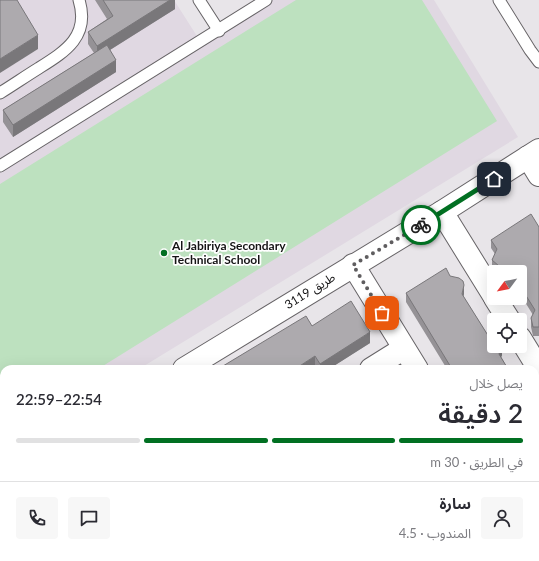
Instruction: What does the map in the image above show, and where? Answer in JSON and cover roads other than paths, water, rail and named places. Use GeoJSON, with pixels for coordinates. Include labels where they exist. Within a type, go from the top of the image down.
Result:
{"type":"FeatureCollection","features":[{"type":"Feature","properties":{"kind":"street"},"geometry":{"type":"LineString","coordinates":[[534,153],[539,175]]}},
{"type":"Feature","properties":{"kind":"street","name":"طريق 3119"},"geometry":{"type":"LineString","coordinates":[[190,365],[442,212],[534,153]]}},
{"type":"Feature","properties":{"kind":"street"},"geometry":{"type":"LineString","coordinates":[[442,212],[487,284]]}},
{"type":"Feature","properties":{"kind":"street"},"geometry":{"type":"LineString","coordinates":[[353,265],[414,365]]}},
{"type":"Feature","properties":{"kind":"street"},"geometry":{"type":"LineString","coordinates":[[378,365],[404,349]]}},
{"type":"Feature","properties":{"kind":"street"},"geometry":{"type":"LineString","coordinates":[[527,349],[537,365]]}},
{"type":"Feature","properties":{"kind":"lane"},"geometry":{"type":"LineString","coordinates":[[0,93],[70,47],[76,38],[82,18],[79,0]]}},
{"type":"Feature","properties":{"kind":"lane"},"geometry":{"type":"LineString","coordinates":[[199,0],[218,31]]}},
{"type":"Feature","properties":{"kind":"lane"},"geometry":{"type":"LineString","coordinates":[[0,166],[266,0]]}},
{"type":"Feature","properties":{"kind":"lane"},"geometry":{"type":"LineString","coordinates":[[499,0],[539,62]]}},
{"type":"Feature","properties":{"kind":"place","name":"Al Jabiriya Secondary Technical School"},"geometry":{"type":"Point","coordinates":[164,253]}}]}
